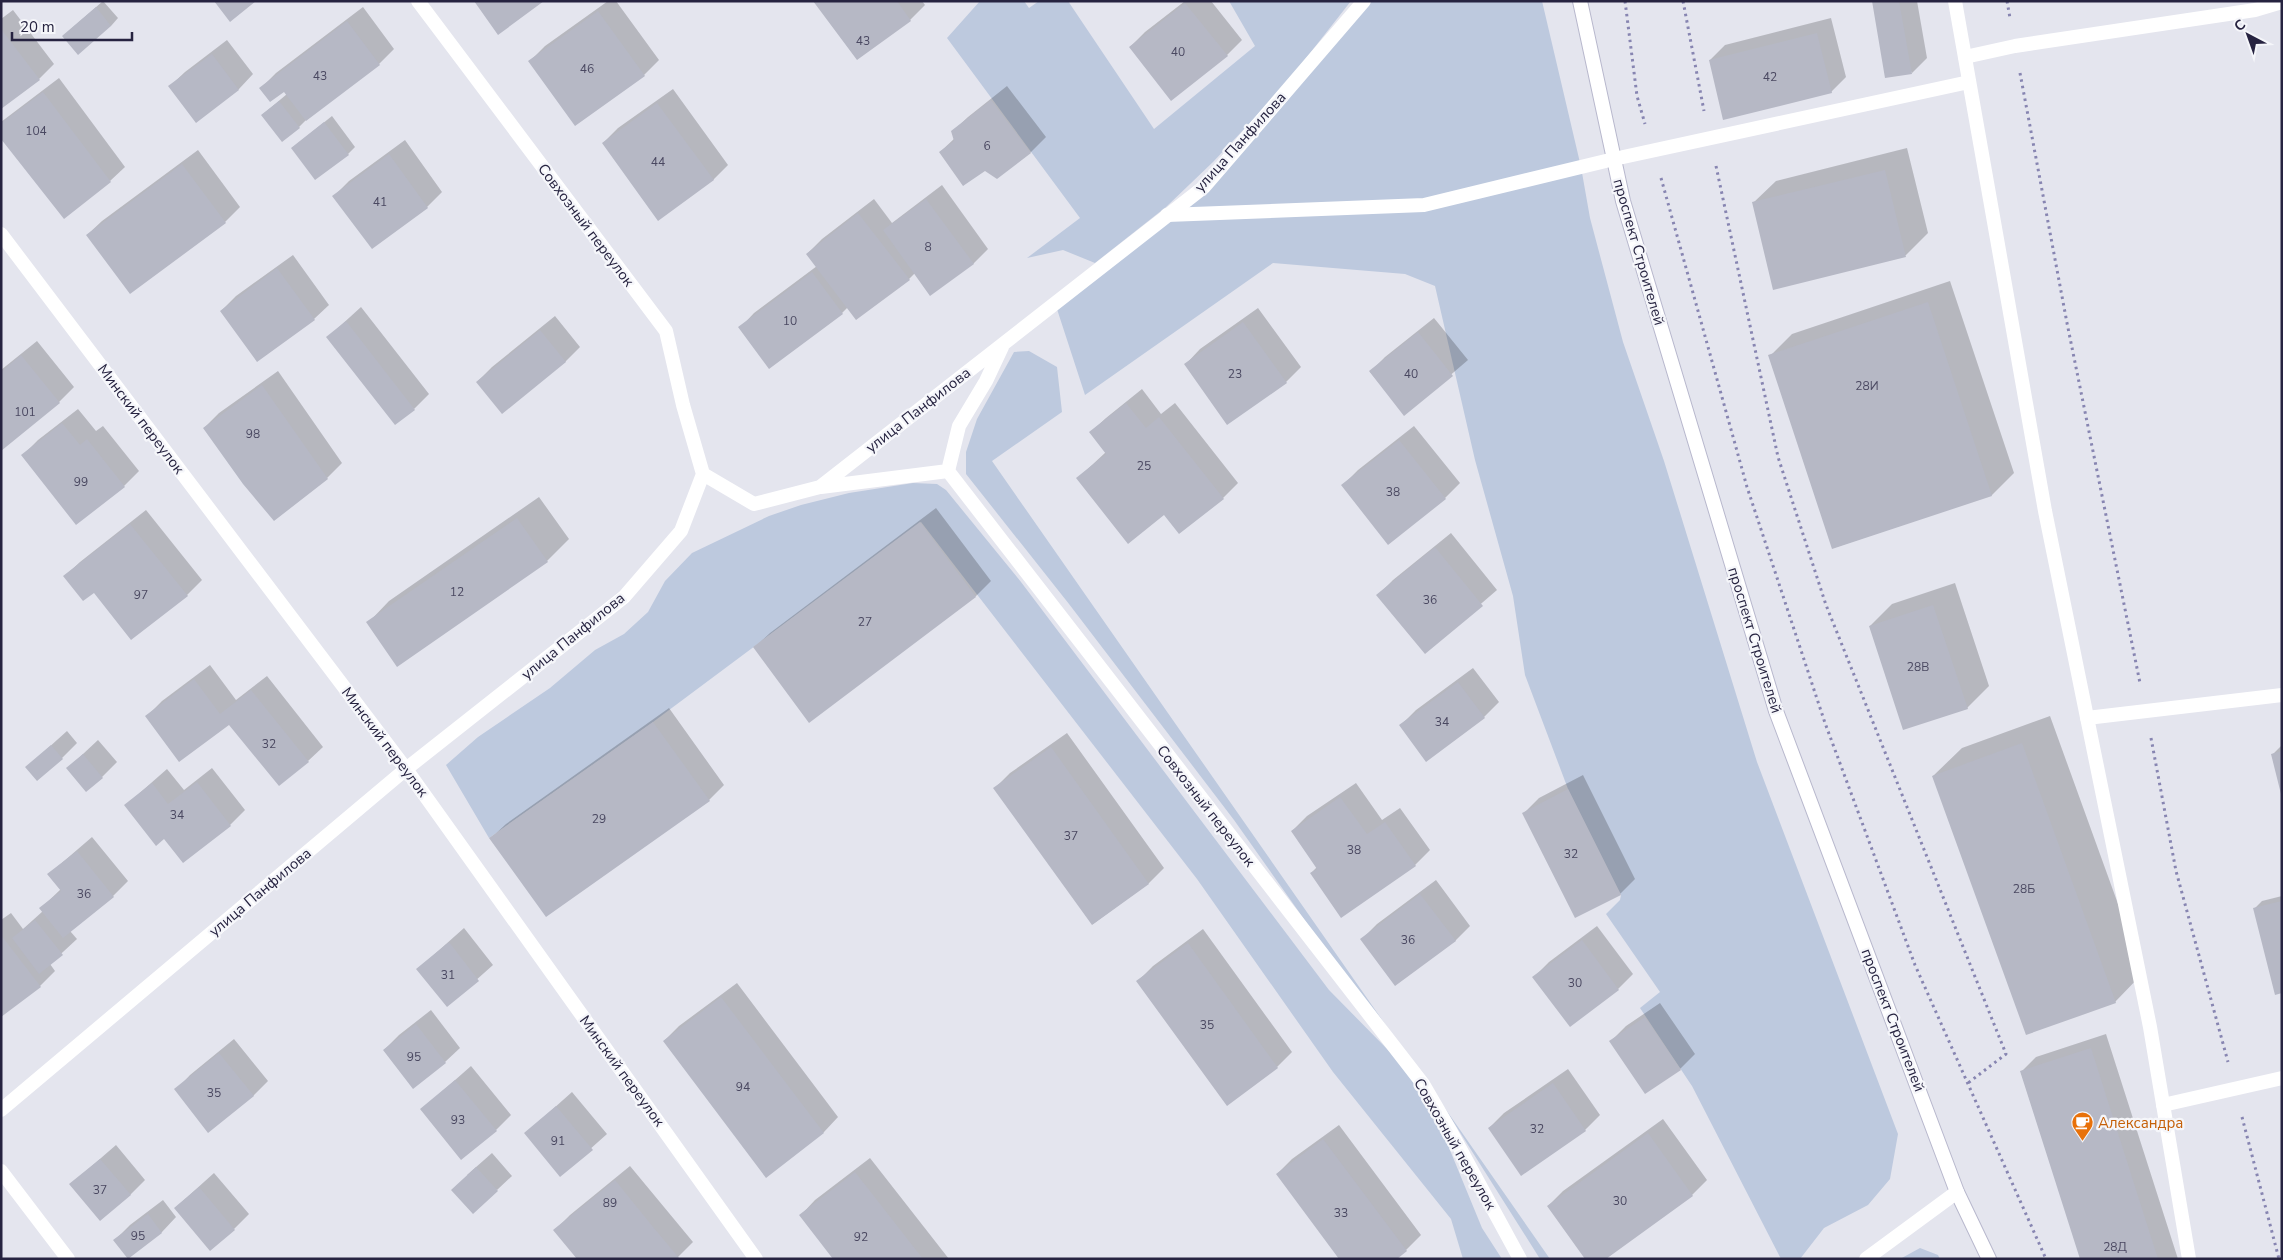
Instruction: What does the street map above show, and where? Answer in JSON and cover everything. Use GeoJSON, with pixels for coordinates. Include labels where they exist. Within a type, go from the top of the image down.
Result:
{"type":"FeatureCollection","features":[{"type":"Feature","properties":{"kind":"street","name":"Совхозный переулок"},"geometry":{"type":"LineString","coordinates":[[418,1],[666,331],[683,405],[703,474]]}},
{"type":"Feature","properties":{"kind":"street","name":"улица Панфилова"},"geometry":{"type":"LineString","coordinates":[[1,1110],[406,769],[624,597],[681,531],[703,474],[754,504],[820,487],[1204,187],[1364,1]]}},
{"type":"Feature","properties":{"kind":"street","name":"проспект Строителей"},"geometry":{"type":"LineString","coordinates":[[1580,1],[1623,201],[1776,711],[1957,1192],[1989,1259]]}},
{"type":"Feature","properties":{"kind":"street"},"geometry":{"type":"LineString","coordinates":[[1955,1],[2045,511],[2150,1027],[2188,1259]]}},
{"type":"Feature","properties":{"kind":"street"},"geometry":{"type":"LineString","coordinates":[[1965,57],[2015,46],[2255,10],[2282,2]]}},
{"type":"Feature","properties":{"kind":"street"},"geometry":{"type":"LineString","coordinates":[[1167,215],[1424,205],[1614,159],[1969,82]]}},
{"type":"Feature","properties":{"kind":"street","name":"Минский переулок"},"geometry":{"type":"LineString","coordinates":[[1,234],[406,769],[756,1259]]}},
{"type":"Feature","properties":{"kind":"street"},"geometry":{"type":"LineString","coordinates":[[820,487],[948,472],[959,426],[986,381],[1003,344]]}},
{"type":"Feature","properties":{"kind":"street","name":"Совхозный переулок"},"geometry":{"type":"LineString","coordinates":[[948,472],[1422,1084],[1452,1132],[1520,1259]]}},
{"type":"Feature","properties":{"kind":"street"},"geometry":{"type":"LineString","coordinates":[[2087,718],[2282,695]]}},
{"type":"Feature","properties":{"kind":"street"},"geometry":{"type":"LineString","coordinates":[[2163,1105],[2282,1078]]}},
{"type":"Feature","properties":{"kind":"street"},"geometry":{"type":"LineString","coordinates":[[1,1171],[68,1259]]}},
{"type":"Feature","properties":{"kind":"street"},"geometry":{"type":"LineString","coordinates":[[1866,1259],[1957,1192]]}},
{"type":"Feature","properties":{"kind":"path"},"geometry":{"type":"LineString","coordinates":[[1625,1],[1637,96],[1654,150],[1747,487],[1825,723],[1915,965],[2046,1259]]}},
{"type":"Feature","properties":{"kind":"path"},"geometry":{"type":"LineString","coordinates":[[1683,1],[1778,457],[1826,605],[2006,1054],[1968,1083]]}},
{"type":"Feature","properties":{"kind":"path"},"geometry":{"type":"LineString","coordinates":[[2006,1],[2067,323],[2146,711],[2176,871],[2279,1259]]}},
{"type":"Feature","properties":{"kind":"shaded area"},"geometry":{"type":"Polygon","coordinates":[[[980,1],[1024,1],[1029,8],[1039,1],[1068,1],[1154,129],[1255,46],[1229,1],[1351,1],[1281,90],[1213,162],[1166,207],[1095,263],[1063,250],[1027,258],[1080,218],[947,38],[980,1]]]}},
{"type":"Feature","properties":{"kind":"shaded area"},"geometry":{"type":"Polygon","coordinates":[[[1364,1],[1542,1],[1581,167],[1590,218],[1623,342],[1664,461],[1757,762],[1898,1134],[1890,1179],[1868,1205],[1824,1228],[1800,1259],[1781,1259],[1692,1086],[1640,1008],[1660,992],[1606,914],[1620,900],[1621,895],[1568,789],[1525,675],[1513,596],[1475,460],[1435,286],[1405,274],[1273,263],[1085,395],[1055,303],[1204,187],[1364,1]]]}},
{"type":"Feature","properties":{"kind":"shaded area"},"geometry":{"type":"Polygon","coordinates":[[[1029,351],[1057,367],[1062,412],[992,461],[1406,1054],[1316,936],[1234,820],[1069,604],[966,474],[966,452],[977,419],[1014,352],[1029,351]]]}},
{"type":"Feature","properties":{"kind":"shaded area"},"geometry":{"type":"Polygon","coordinates":[[[913,483],[937,484],[946,490],[1021,582],[1329,990],[1392,1054],[1418,1087],[1438,1121],[1482,1228],[1502,1259],[1463,1259],[1451,1219],[1333,1072],[1197,879],[921,522],[653,722],[489,838],[446,765],[478,737],[550,688],[595,650],[624,634],[648,612],[665,581],[692,553],[769,516],[801,505],[849,493],[913,483]]]}},
{"type":"Feature","properties":{"kind":"shaded area"},"geometry":{"type":"Polygon","coordinates":[[[1442,1104],[1550,1259],[1540,1259],[1442,1104]]]}},
{"type":"Feature","properties":{"kind":"shaded area"},"geometry":{"type":"Polygon","coordinates":[[[1920,1248],[1938,1255],[1940,1259],[1900,1259],[1920,1248]]]}},
{"type":"Feature","properties":{"kind":"building"},"geometry":{"type":"Polygon","coordinates":[[[214,1],[256,1],[230,22],[214,1]]]}},
{"type":"Feature","properties":{"kind":"building"},"geometry":{"type":"Polygon","coordinates":[[[474,1],[544,1],[498,35],[474,1]]]}},
{"type":"Feature","properties":{"kind":"building"},"geometry":{"type":"Polygon","coordinates":[[[813,1],[897,1],[911,21],[857,60],[813,1]]]}},
{"type":"Feature","properties":{"kind":"building"},"geometry":{"type":"Polygon","coordinates":[[[1872,1],[1899,1],[1912,74],[1885,78],[1872,1]]]}},
{"type":"Feature","properties":{"kind":"building"},"geometry":{"type":"Polygon","coordinates":[[[1185,3],[1228,56],[1171,101],[1129,47],[1185,3]]]}},
{"type":"Feature","properties":{"kind":"building"},"geometry":{"type":"Polygon","coordinates":[[[96,7],[111,26],[78,55],[62,36],[96,7]]]}},
{"type":"Feature","properties":{"kind":"building"},"geometry":{"type":"Polygon","coordinates":[[[598,11],[645,76],[575,126],[528,61],[598,11]]]}},
{"type":"Feature","properties":{"kind":"building"},"geometry":{"type":"Polygon","coordinates":[[[347,21],[380,65],[306,121],[284,92],[270,102],[259,88],[347,21]]]}},
{"type":"Feature","properties":{"kind":"building"},"geometry":{"type":"Polygon","coordinates":[[[1,29],[40,80],[1,109],[1,29]]]}},
{"type":"Feature","properties":{"kind":"building"},"geometry":{"type":"Polygon","coordinates":[[[1817,33],[1832,93],[1723,120],[1709,60],[1817,33]]]}},
{"type":"Feature","properties":{"kind":"building"},"geometry":{"type":"Polygon","coordinates":[[[212,54],[239,90],[196,123],[168,86],[212,54]]]}},
{"type":"Feature","properties":{"kind":"building"},"geometry":{"type":"Polygon","coordinates":[[[43,92],[111,182],[64,219],[1,139],[1,123],[43,92]]]}},
{"type":"Feature","properties":{"kind":"building"},"geometry":{"type":"Polygon","coordinates":[[[991,100],[1031,153],[997,179],[985,171],[963,186],[939,152],[954,141],[951,131],[991,100]]]}},
{"type":"Feature","properties":{"kind":"building"},"geometry":{"type":"Polygon","coordinates":[[[279,101],[300,128],[282,142],[261,115],[279,101]]]}},
{"type":"Feature","properties":{"kind":"building"},"geometry":{"type":"Polygon","coordinates":[[[657,103],[714,180],[658,221],[602,143],[657,103]]]}},
{"type":"Feature","properties":{"kind":"building"},"geometry":{"type":"Polygon","coordinates":[[[324,122],[349,155],[315,180],[291,148],[324,122]]]}},
{"type":"Feature","properties":{"kind":"building"},"geometry":{"type":"Polygon","coordinates":[[[389,154],[428,208],[372,249],[332,196],[389,154]]]}},
{"type":"Feature","properties":{"kind":"building"},"geometry":{"type":"Polygon","coordinates":[[[182,164],[226,223],[130,294],[86,235],[182,164]]]}},
{"type":"Feature","properties":{"kind":"building"},"geometry":{"type":"Polygon","coordinates":[[[1885,170],[1906,257],[1773,290],[1752,202],[1885,170]]]}},
{"type":"Feature","properties":{"kind":"building"},"geometry":{"type":"Polygon","coordinates":[[[926,199],[974,264],[930,296],[883,230],[926,199]]]}},
{"type":"Feature","properties":{"kind":"building"},"geometry":{"type":"Polygon","coordinates":[[[858,213],[910,280],[856,320],[806,254],[858,213]]]}},
{"type":"Feature","properties":{"kind":"building"},"geometry":{"type":"Polygon","coordinates":[[[277,268],[315,320],[257,362],[220,311],[277,268]]]}},
{"type":"Feature","properties":{"kind":"building"},"geometry":{"type":"Polygon","coordinates":[[[812,272],[843,314],[769,369],[738,327],[812,272]]]}},
{"type":"Feature","properties":{"kind":"building"},"geometry":{"type":"Polygon","coordinates":[[[1928,302],[1992,496],[1832,549],[1768,355],[1928,302]]]}},
{"type":"Feature","properties":{"kind":"building"},"geometry":{"type":"Polygon","coordinates":[[[346,321],[415,410],[395,425],[326,337],[346,321]]]}},
{"type":"Feature","properties":{"kind":"building"},"geometry":{"type":"Polygon","coordinates":[[[1243,322],[1287,383],[1227,425],[1184,364],[1243,322]]]}},
{"type":"Feature","properties":{"kind":"building"},"geometry":{"type":"Polygon","coordinates":[[[540,330],[566,362],[502,414],[476,382],[540,330]]]}},
{"type":"Feature","properties":{"kind":"building"},"geometry":{"type":"Polygon","coordinates":[[[1418,332],[1453,376],[1404,416],[1369,371],[1418,332]]]}},
{"type":"Feature","properties":{"kind":"building"},"geometry":{"type":"Polygon","coordinates":[[[21,355],[60,403],[1,451],[1,372],[21,355]]]}},
{"type":"Feature","properties":{"kind":"building"},"geometry":{"type":"Polygon","coordinates":[[[262,385],[328,479],[274,521],[243,484],[203,428],[262,385]]]}},
{"type":"Feature","properties":{"kind":"building"},"geometry":{"type":"Polygon","coordinates":[[[1126,403],[1146,428],[1159,417],[1224,499],[1179,534],[1164,515],[1128,544],[1076,478],[1106,454],[1089,432],[1126,403]]]}},
{"type":"Feature","properties":{"kind":"building"},"geometry":{"type":"Polygon","coordinates":[[[62,423],[80,445],[87,439],[125,487],[76,525],[21,455],[62,423]]]}},
{"type":"Feature","properties":{"kind":"building"},"geometry":{"type":"Polygon","coordinates":[[[1399,440],[1446,499],[1388,545],[1341,485],[1399,440]]]}},
{"type":"Feature","properties":{"kind":"building"},"geometry":{"type":"Polygon","coordinates":[[[517,518],[548,562],[397,667],[366,622],[517,518]]]}},
{"type":"Feature","properties":{"kind":"building"},"geometry":{"type":"Polygon","coordinates":[[[920,522],[976,597],[809,723],[753,647],[920,522]]]}},
{"type":"Feature","properties":{"kind":"building"},"geometry":{"type":"Polygon","coordinates":[[[130,524],[188,596],[131,640],[94,593],[83,601],[63,576],[130,524]]]}},
{"type":"Feature","properties":{"kind":"building"},"geometry":{"type":"Polygon","coordinates":[[[1435,547],[1483,606],[1425,654],[1376,595],[1435,547]]]}},
{"type":"Feature","properties":{"kind":"building"},"geometry":{"type":"Polygon","coordinates":[[[1933,605],[1968,709],[1903,730],[1869,626],[1933,605]]]}},
{"type":"Feature","properties":{"kind":"building"},"geometry":{"type":"Polygon","coordinates":[[[194,679],[220,714],[251,690],[309,762],[279,786],[229,725],[179,762],[145,716],[194,679]]]}},
{"type":"Feature","properties":{"kind":"building"},"geometry":{"type":"Polygon","coordinates":[[[1458,682],[1485,718],[1426,762],[1399,725],[1458,682]]]}},
{"type":"Feature","properties":{"kind":"building"},"geometry":{"type":"Polygon","coordinates":[[[653,722],[710,801],[546,917],[489,838],[653,722]]]}},
{"type":"Feature","properties":{"kind":"building"},"geometry":{"type":"Polygon","coordinates":[[[2022,743],[2116,1003],[2026,1035],[1932,776],[2022,743]]]}},
{"type":"Feature","properties":{"kind":"building"},"geometry":{"type":"Polygon","coordinates":[[[51,745],[63,759],[37,781],[25,767],[51,745]]]}},
{"type":"Feature","properties":{"kind":"building"},"geometry":{"type":"Polygon","coordinates":[[[1051,747],[1149,884],[1092,925],[993,788],[1051,747]]]}},
{"type":"Feature","properties":{"kind":"building"},"geometry":{"type":"Polygon","coordinates":[[[2282,751],[2282,794],[2281,794],[2271,754],[2282,751]]]}},
{"type":"Feature","properties":{"kind":"building"},"geometry":{"type":"Polygon","coordinates":[[[83,754],[103,778],[86,792],[66,768],[83,754]]]}},
{"type":"Feature","properties":{"kind":"building"},"geometry":{"type":"Polygon","coordinates":[[[197,782],[231,826],[183,863],[164,839],[156,846],[124,805],[152,783],[168,804],[197,782]]]}},
{"type":"Feature","properties":{"kind":"building"},"geometry":{"type":"Polygon","coordinates":[[[1568,789],[1621,895],[1575,918],[1522,813],[1568,789]]]}},
{"type":"Feature","properties":{"kind":"building"},"geometry":{"type":"Polygon","coordinates":[[[1340,797],[1367,834],[1385,822],[1416,866],[1341,918],[1310,873],[1317,869],[1291,831],[1340,797]]]}},
{"type":"Feature","properties":{"kind":"building"},"geometry":{"type":"Polygon","coordinates":[[[77,851],[114,897],[63,938],[39,908],[61,891],[47,874],[77,851]]]}},
{"type":"Feature","properties":{"kind":"building"},"geometry":{"type":"Polygon","coordinates":[[[1420,894],[1456,941],[1395,986],[1360,939],[1420,894]]]}},
{"type":"Feature","properties":{"kind":"building"},"geometry":{"type":"Polygon","coordinates":[[[2282,901],[2282,993],[2275,995],[2253,908],[2282,901]]]}},
{"type":"Feature","properties":{"kind":"building"},"geometry":{"type":"Polygon","coordinates":[[[35,920],[63,955],[39,974],[12,938],[35,920]]]}},
{"type":"Feature","properties":{"kind":"building"},"geometry":{"type":"Polygon","coordinates":[[[1,935],[41,987],[1,1017],[1,935]]]}},
{"type":"Feature","properties":{"kind":"building"},"geometry":{"type":"Polygon","coordinates":[[[1582,940],[1619,990],[1570,1027],[1532,977],[1582,940]]]}},
{"type":"Feature","properties":{"kind":"building"},"geometry":{"type":"Polygon","coordinates":[[[449,942],[479,981],[447,1007],[416,969],[449,942]]]}},
{"type":"Feature","properties":{"kind":"building"},"geometry":{"type":"Polygon","coordinates":[[[1188,943],[1278,1068],[1227,1106],[1136,981],[1188,943]]]}},
{"type":"Feature","properties":{"kind":"building"},"geometry":{"type":"Polygon","coordinates":[[[721,997],[824,1133],[766,1178],[663,1041],[721,997]]]}},
{"type":"Feature","properties":{"kind":"building"},"geometry":{"type":"Polygon","coordinates":[[[1645,1017],[1681,1070],[1645,1094],[1609,1041],[1645,1017]]]}},
{"type":"Feature","properties":{"kind":"building"},"geometry":{"type":"Polygon","coordinates":[[[416,1024],[446,1063],[413,1089],[383,1050],[416,1024]]]}},
{"type":"Feature","properties":{"kind":"building","name":"Александра"},"geometry":{"type":"Polygon","coordinates":[[[2091,1048],[2158,1259],[2080,1259],[2020,1071],[2091,1048]]]}},
{"type":"Feature","properties":{"kind":"building"},"geometry":{"type":"Polygon","coordinates":[[[219,1053],[254,1096],[208,1133],[174,1089],[219,1053]]]}},
{"type":"Feature","properties":{"kind":"building"},"geometry":{"type":"Polygon","coordinates":[[[455,1080],[497,1131],[461,1160],[420,1109],[455,1080]]]}},
{"type":"Feature","properties":{"kind":"building"},"geometry":{"type":"Polygon","coordinates":[[[1553,1083],[1586,1131],[1521,1176],[1488,1128],[1553,1083]]]}},
{"type":"Feature","properties":{"kind":"building"},"geometry":{"type":"Polygon","coordinates":[[[556,1106],[593,1150],[560,1177],[524,1133],[556,1106]]]}},
{"type":"Feature","properties":{"kind":"building"},"geometry":{"type":"Polygon","coordinates":[[[1648,1133],[1693,1196],[1606,1259],[1585,1259],[1547,1206],[1648,1133]]]}},
{"type":"Feature","properties":{"kind":"building"},"geometry":{"type":"Polygon","coordinates":[[[1323,1139],[1407,1251],[1397,1259],[1339,1259],[1276,1174],[1323,1139]]]}},
{"type":"Feature","properties":{"kind":"building"},"geometry":{"type":"Polygon","coordinates":[[[100,1159],[131,1195],[100,1221],[69,1184],[100,1159]]]}},
{"type":"Feature","properties":{"kind":"building"},"geometry":{"type":"Polygon","coordinates":[[[476,1167],[498,1191],[473,1214],[451,1190],[476,1167]]]}},
{"type":"Feature","properties":{"kind":"building"},"geometry":{"type":"Polygon","coordinates":[[[855,1172],[923,1259],[833,1259],[799,1215],[855,1172]]]}},
{"type":"Feature","properties":{"kind":"building"},"geometry":{"type":"Polygon","coordinates":[[[615,1180],[679,1258],[577,1259],[553,1230],[615,1180]]]}},
{"type":"Feature","properties":{"kind":"building"},"geometry":{"type":"Polygon","coordinates":[[[199,1187],[235,1230],[210,1251],[174,1208],[199,1187]]]}},
{"type":"Feature","properties":{"kind":"building"},"geometry":{"type":"Polygon","coordinates":[[[148,1214],[162,1233],[128,1259],[113,1240],[148,1214]]]}},
{"type":"Feature","properties":{"kind":"place","name":"Александра"},"geometry":{"type":"Point","coordinates":[2082,1142]}}]}
